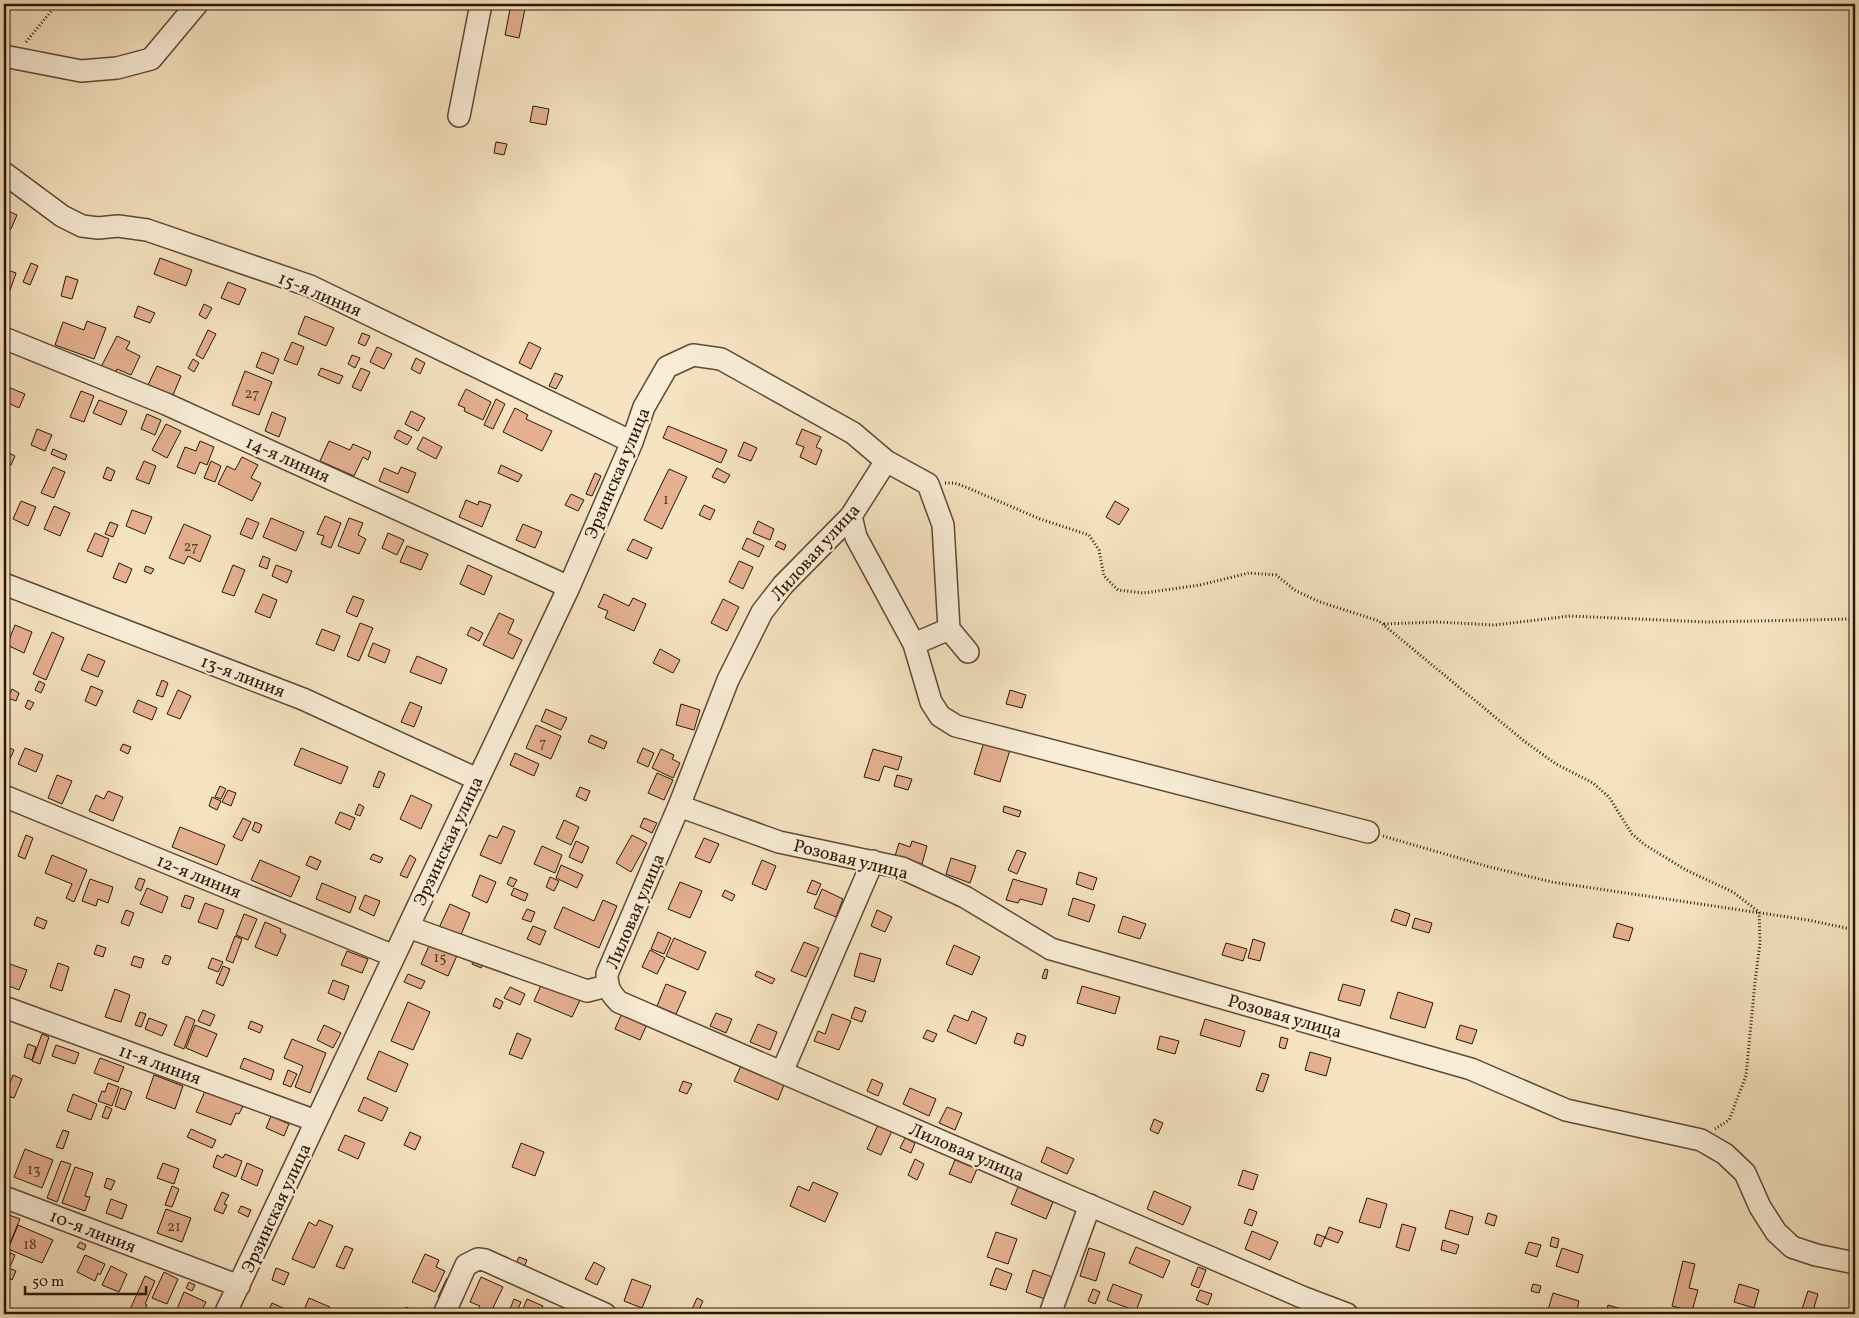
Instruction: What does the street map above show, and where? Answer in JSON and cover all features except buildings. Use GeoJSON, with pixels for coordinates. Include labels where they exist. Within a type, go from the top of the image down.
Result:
{"type":"FeatureCollection","features":[{"type":"Feature","properties":{"kind":"street"},"geometry":{"type":"LineString","coordinates":[[9,57],[81,71],[117,68],[150,59],[197,4]]}},
{"type":"Feature","properties":{"kind":"street"},"geometry":{"type":"LineString","coordinates":[[459,116],[481,4]]}},
{"type":"Feature","properties":{"kind":"street","name":"15-я линия"},"geometry":{"type":"LineString","coordinates":[[4,173],[62,216],[82,226],[98,228],[118,226],[147,230],[310,286],[632,442]]}},
{"type":"Feature","properties":{"kind":"street","name":"14-я линия"},"geometry":{"type":"LineString","coordinates":[[4,338],[166,404],[569,587]]}},
{"type":"Feature","properties":{"kind":"street","name":"Эрзинская улица"},"geometry":{"type":"LineString","coordinates":[[225,1314],[569,587],[632,442],[644,406],[667,367],[693,355],[721,360],[853,433],[886,461]]}},
{"type":"Feature","properties":{"kind":"street"},"geometry":{"type":"LineString","coordinates":[[886,461],[928,484],[943,525],[949,628],[968,652]]}},
{"type":"Feature","properties":{"kind":"street","name":"Лиловая улица"},"geometry":{"type":"LineString","coordinates":[[886,461],[851,516],[783,585],[762,612],[728,680],[680,806],[607,974],[607,986],[611,994],[619,1002],[1302,1297],[1347,1314]]}},
{"type":"Feature","properties":{"kind":"street"},"geometry":{"type":"LineString","coordinates":[[851,516],[856,537],[914,644],[931,702],[940,716],[956,726],[1368,832]]}},
{"type":"Feature","properties":{"kind":"street","name":"13-я линия"},"geometry":{"type":"LineString","coordinates":[[4,584],[303,699],[477,779]]}},
{"type":"Feature","properties":{"kind":"street"},"geometry":{"type":"LineString","coordinates":[[914,644],[949,628]]}},
{"type":"Feature","properties":{"kind":"street","name":"12-я линия"},"geometry":{"type":"LineString","coordinates":[[4,796],[394,956]]}},
{"type":"Feature","properties":{"kind":"street","name":"Розовая улица"},"geometry":{"type":"LineString","coordinates":[[680,806],[779,842],[902,868],[965,897],[1051,949],[1471,1070],[1566,1110],[1701,1140],[1725,1154],[1745,1173],[1760,1207],[1776,1232],[1792,1247],[1816,1255],[1855,1263]]}},
{"type":"Feature","properties":{"kind":"street"},"geometry":{"type":"LineString","coordinates":[[782,1072],[873,861]]}},
{"type":"Feature","properties":{"kind":"street"},"geometry":{"type":"LineString","coordinates":[[408,927],[587,991],[607,986]]}},
{"type":"Feature","properties":{"kind":"street","name":"11-я линия"},"geometry":{"type":"LineString","coordinates":[[4,1007],[316,1121]]}},
{"type":"Feature","properties":{"kind":"street","name":"10-я линия"},"geometry":{"type":"LineString","coordinates":[[4,1197],[239,1286]]}},
{"type":"Feature","properties":{"kind":"street"},"geometry":{"type":"LineString","coordinates":[[1050,1314],[1090,1205]]}},
{"type":"Feature","properties":{"kind":"street"},"geometry":{"type":"LineString","coordinates":[[444,1314],[466,1265],[478,1259],[605,1314]]}},
{"type":"Feature","properties":{"kind":"path"},"geometry":{"type":"LineString","coordinates":[[9,57],[57,4]]}},
{"type":"Feature","properties":{"kind":"path"},"geometry":{"type":"LineString","coordinates":[[928,484],[955,483],[1040,518],[1089,535],[1099,550],[1104,576],[1118,590],[1143,593],[1200,585],[1250,573],[1276,575],[1296,590],[1320,602],[1378,621],[1524,741],[1556,764],[1593,783],[1609,797],[1632,834],[1645,845],[1686,870],[1733,892],[1758,912],[1760,943],[1746,1076],[1728,1120],[1701,1140]]}},
{"type":"Feature","properties":{"kind":"path"},"geometry":{"type":"LineString","coordinates":[[1383,624],[1436,622],[1494,625],[1570,616],[1706,622],[1851,619],[1855,622]]}},
{"type":"Feature","properties":{"kind":"path"},"geometry":{"type":"LineString","coordinates":[[1368,832],[1486,866],[1552,882],[1758,912],[1855,930]]}}]}
